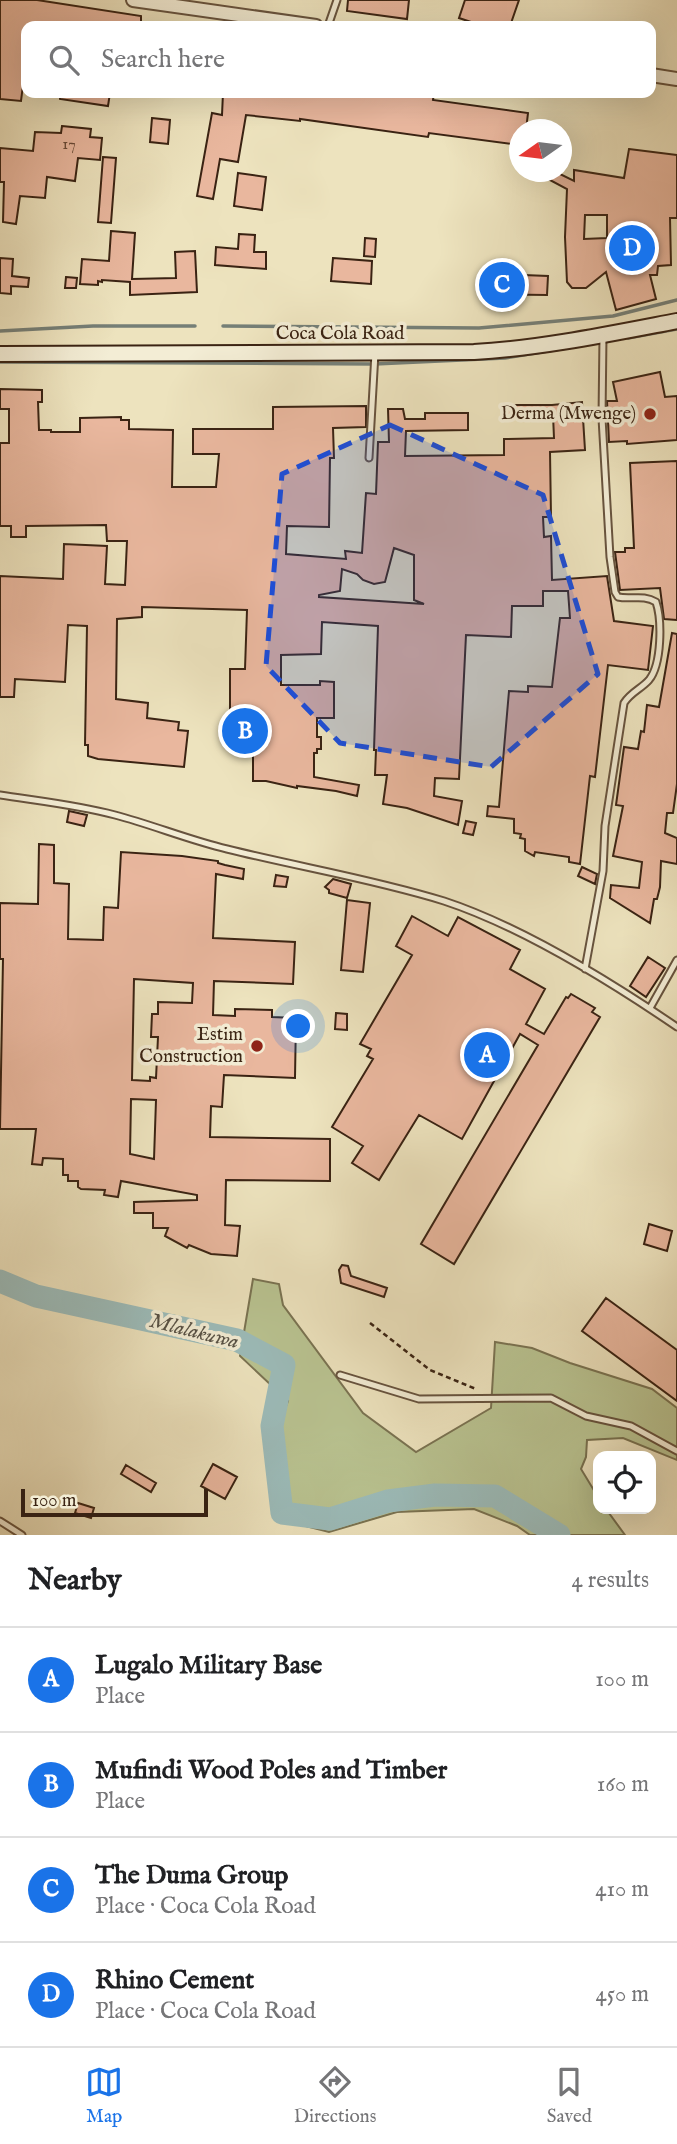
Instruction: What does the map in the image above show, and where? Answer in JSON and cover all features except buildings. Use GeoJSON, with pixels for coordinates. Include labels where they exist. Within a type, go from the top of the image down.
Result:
{"type":"FeatureCollection","features":[{"type":"Feature","properties":{"kind":"main road","name":"Coca Cola Road"},"geometry":{"type":"LineString","coordinates":[[0,354],[509,350],[603,336],[677,321]]}},
{"type":"Feature","properties":{"kind":"street"},"geometry":{"type":"LineString","coordinates":[[133,0],[281,21]]}},
{"type":"Feature","properties":{"kind":"street"},"geometry":{"type":"LineString","coordinates":[[656,76],[677,79]]}},
{"type":"Feature","properties":{"kind":"lane"},"geometry":{"type":"LineString","coordinates":[[330,21],[337,0]]}},
{"type":"Feature","properties":{"kind":"lane"},"geometry":{"type":"LineString","coordinates":[[585,969],[603,871],[605,826],[624,703],[630,694],[649,680],[654,670],[658,659],[659,629],[656,602],[643,597],[618,597],[613,582],[602,418],[603,336]]}},
{"type":"Feature","properties":{"kind":"lane"},"geometry":{"type":"LineString","coordinates":[[369,458],[376,353]]}},
{"type":"Feature","properties":{"kind":"lane"},"geometry":{"type":"LineString","coordinates":[[0,795],[78,806],[117,815],[227,849],[389,886],[446,902],[493,921],[585,969],[677,1027]]}},
{"type":"Feature","properties":{"kind":"lane"},"geometry":{"type":"LineString","coordinates":[[650,1008],[677,960]]}},
{"type":"Feature","properties":{"kind":"lane"},"geometry":{"type":"LineString","coordinates":[[340,1375],[419,1399],[488,1397],[558,1400],[586,1416],[631,1426],[677,1451]]}},
{"type":"Feature","properties":{"kind":"lane"},"geometry":{"type":"LineString","coordinates":[[0,1521],[22,1535]]}},
{"type":"Feature","properties":{"kind":"path"},"geometry":{"type":"LineString","coordinates":[[370,1323],[421,1365],[488,1397]]}},
{"type":"Feature","properties":{"kind":"highlighted area"},"geometry":{"type":"Polygon","coordinates":[[[390,425],[543,495],[598,674],[491,767],[340,743],[266,666],[282,474],[390,425]]]}},
{"type":"Feature","properties":{"kind":"green space"},"geometry":{"type":"Polygon","coordinates":[[[253,1279],[279,1284],[283,1305],[363,1413],[416,1452],[491,1408],[495,1342],[532,1348],[652,1389],[677,1408],[677,1460],[623,1438],[587,1440],[586,1457],[581,1469],[593,1489],[593,1514],[610,1514],[625,1535],[530,1535],[517,1526],[474,1509],[397,1512],[329,1532],[278,1519],[267,1454],[288,1401],[240,1356],[253,1279]]]}},
{"type":"Feature","properties":{"kind":"waterway"},"geometry":{"type":"LineString","coordinates":[[223,326],[479,328],[613,316],[677,300]]}},
{"type":"Feature","properties":{"kind":"waterway"},"geometry":{"type":"LineString","coordinates":[[0,331],[93,326],[195,326]]}},
{"type":"Feature","properties":{"kind":"waterway"},"geometry":{"type":"LineString","coordinates":[[628,338],[677,329]]}},
{"type":"Feature","properties":{"kind":"waterway"},"geometry":{"type":"LineString","coordinates":[[0,362],[375,364],[505,358],[579,346]]}},
{"type":"Feature","properties":{"kind":"waterway","name":"Mlalakuwa"},"geometry":{"type":"LineString","coordinates":[[0,1281],[36,1296],[237,1340],[284,1365],[272,1426],[282,1513],[330,1519],[388,1501],[435,1495],[495,1496],[559,1535]]}},
{"type":"Feature","properties":{"kind":"place","name":"Rhino Cement"},"geometry":{"type":"Point","coordinates":[632,248]}},
{"type":"Feature","properties":{"kind":"place","name":"The Duma Group"},"geometry":{"type":"Point","coordinates":[502,285]}},
{"type":"Feature","properties":{"kind":"place","name":"Derma (Mwenge)"},"geometry":{"type":"Point","coordinates":[650,414]}},
{"type":"Feature","properties":{"kind":"place","name":"Mufindi Wood Poles and Timber"},"geometry":{"type":"Point","coordinates":[245,731]}},
{"type":"Feature","properties":{"kind":"place","name":"Estim Construction"},"geometry":{"type":"Point","coordinates":[257,1046]}},
{"type":"Feature","properties":{"kind":"place","name":"Lugalo Military Base"},"geometry":{"type":"Point","coordinates":[487,1055]}}]}
